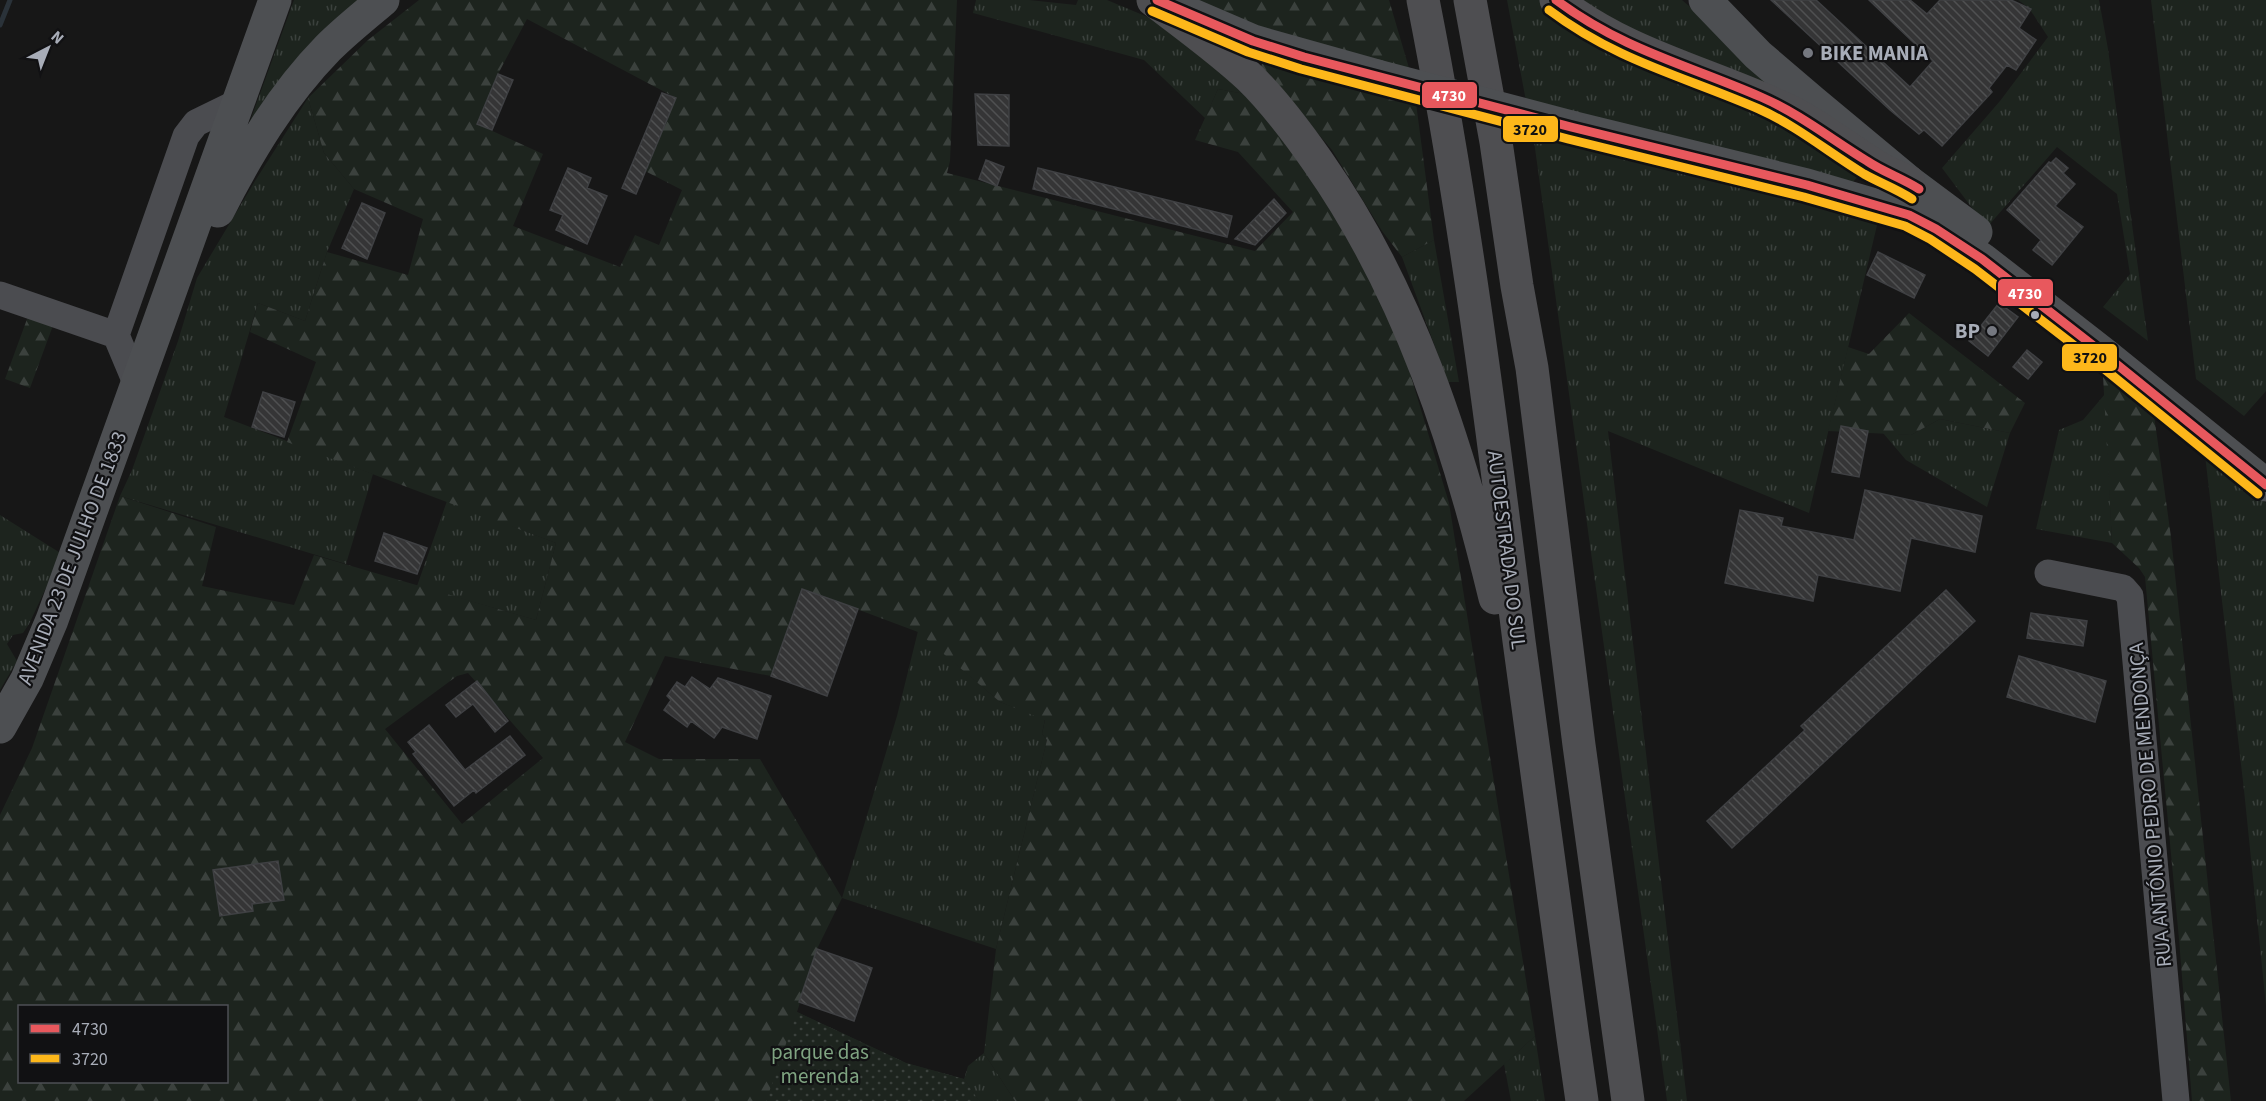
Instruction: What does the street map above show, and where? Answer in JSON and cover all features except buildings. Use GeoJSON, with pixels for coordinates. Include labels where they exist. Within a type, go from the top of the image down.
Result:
{"type":"FeatureCollection","features":[{"type":"Feature","properties":{"kind":"highway"},"geometry":{"type":"LineString","coordinates":[[1155,0],[1248,77],[1280,110],[1353,213],[1372,249],[1420,350],[1454,447],[1482,541],[1534,762]]}},
{"type":"Feature","properties":{"kind":"highway","name":"AUTOESTRADA DO SUL"},"geometry":{"type":"LineString","coordinates":[[1423,0],[1474,296],[1534,762],[1582,1101]]}},
{"type":"Feature","properties":{"kind":"highway"},"geometry":{"type":"LineString","coordinates":[[1470,0],[1496,142],[1517,286],[1532,368],[1581,757],[1629,1101]]}},
{"type":"Feature","properties":{"kind":"highway"},"geometry":{"type":"LineString","coordinates":[[1556,0],[1607,36],[1670,64],[1732,85],[1785,109],[1879,168],[1909,182]]}},
{"type":"Feature","properties":{"kind":"main road","name":"AVENIDA 23 DE JULHO DE 1833"},"geometry":{"type":"LineString","coordinates":[[0,727],[27,679],[52,620],[275,0]]}},
{"type":"Feature","properties":{"kind":"main road"},"geometry":{"type":"LineString","coordinates":[[167,301],[182,280],[239,171],[270,119],[329,47],[383,0]]}},
{"type":"Feature","properties":{"kind":"main road"},"geometry":{"type":"LineString","coordinates":[[1155,0],[1253,41],[1571,127],[1807,184],[1909,215],[1936,229],[2103,340]]}},
{"type":"Feature","properties":{"kind":"main road"},"geometry":{"type":"LineString","coordinates":[[1705,0],[1758,55],[1909,182],[2257,464]]}},
{"type":"Feature","properties":{"kind":"street"},"geometry":{"type":"LineString","coordinates":[[137,385],[116,335],[186,136],[196,123],[239,102]]}},
{"type":"Feature","properties":{"kind":"street"},"geometry":{"type":"LineString","coordinates":[[0,295],[116,335]]}},
{"type":"Feature","properties":{"kind":"street","name":"RUA ANTÓNIO PEDRO DE MENDONÇA"},"geometry":{"type":"LineString","coordinates":[[2048,573],[2123,588],[2130,596],[2177,1088],[2176,1101]]}},
{"type":"Feature","properties":{"kind":"green space"},"geometry":{"type":"Polygon","coordinates":[[[294,0],[372,0],[241,146],[294,0]]]}},
{"type":"Feature","properties":{"kind":"green space"},"geometry":{"type":"Polygon","coordinates":[[[419,0],[957,0],[950,161],[947,173],[1255,251],[1293,212],[1238,152],[1195,140],[1218,89],[1250,95],[1338,209],[1398,333],[1449,503],[1535,1036],[1464,1101],[1015,1101],[984,1053],[996,949],[1047,740],[1042,734],[1045,720],[1000,702],[918,632],[803,589],[771,676],[665,656],[625,742],[659,759],[760,759],[842,898],[817,949],[797,1012],[906,1063],[964,1079],[979,1101],[0,1101],[0,815],[32,748],[120,496],[216,527],[202,586],[294,605],[314,555],[536,620],[556,543],[287,442],[316,362],[250,332],[258,303],[305,321],[327,252],[408,275],[423,219],[354,189],[324,153],[308,98],[368,40],[419,0]],[[527,19],[498,74],[477,124],[543,154],[513,226],[620,267],[635,235],[659,245],[682,190],[645,171],[676,98],[527,19]],[[468,673],[457,676],[385,729],[462,824],[543,758],[468,673]]]}},
{"type":"Feature","properties":{"kind":"green space"},"geometry":{"type":"Polygon","coordinates":[[[976,0],[1029,0],[1076,5],[1078,0],[1107,0],[1162,23],[1250,95],[1218,89],[1205,118],[1144,60],[973,13],[976,0]]]}},
{"type":"Feature","properties":{"kind":"green space"},"geometry":{"type":"Polygon","coordinates":[[[1192,0],[1389,0],[1409,68],[1242,26],[1192,0]]]}},
{"type":"Feature","properties":{"kind":"green space"},"geometry":{"type":"Polygon","coordinates":[[[1507,0],[1540,0],[1790,118],[1865,169],[1850,185],[1526,101],[1507,0]]]}},
{"type":"Feature","properties":{"kind":"green space"},"geometry":{"type":"Polygon","coordinates":[[[1576,0],[1682,0],[1755,64],[1803,101],[1647,42],[1576,0]]]}},
{"type":"Feature","properties":{"kind":"green space"},"geometry":{"type":"Polygon","coordinates":[[[2018,0],[2099,0],[2108,49],[2148,341],[2103,307],[2130,274],[2117,194],[2057,147],[1989,225],[1972,208],[1942,168],[2000,101],[2048,37],[2029,8],[2018,0]]]}},
{"type":"Feature","properties":{"kind":"green space"},"geometry":{"type":"Polygon","coordinates":[[[2151,0],[2266,0],[2266,391],[2244,416],[2196,379],[2151,0]]]}},
{"type":"Feature","properties":{"kind":"green space"},"geometry":{"type":"Polygon","coordinates":[[[1264,58],[1416,103],[1434,240],[1402,257],[1382,231],[1332,150],[1261,67],[1264,58]]]}},
{"type":"Feature","properties":{"kind":"green space"},"geometry":{"type":"Polygon","coordinates":[[[308,98],[324,153],[354,189],[327,252],[305,321],[258,303],[224,417],[373,474],[346,564],[120,496],[132,470],[178,341],[197,278],[308,98]]]}},
{"type":"Feature","properties":{"kind":"green space"},"geometry":{"type":"Polygon","coordinates":[[[1533,134],[1878,221],[1809,513],[1608,431],[1687,1101],[1667,1101],[1533,134]]]}},
{"type":"Feature","properties":{"kind":"green space"},"geometry":{"type":"Polygon","coordinates":[[[1434,240],[1459,382],[1448,382],[1402,257],[1434,240]]]}},
{"type":"Feature","properties":{"kind":"green space"},"geometry":{"type":"Polygon","coordinates":[[[30,311],[55,320],[30,388],[5,379],[30,311]]]}},
{"type":"Feature","properties":{"kind":"green space"},"geometry":{"type":"Polygon","coordinates":[[[1909,313],[2025,403],[2010,433],[1940,419],[1911,435],[1828,431],[1848,347],[1869,354],[1909,313]]]}},
{"type":"Feature","properties":{"kind":"green space"},"geometry":{"type":"Polygon","coordinates":[[[2103,375],[2154,415],[2171,537],[2231,1101],[2192,1101],[2145,577],[2139,568],[2112,543],[2103,375]]]}},
{"type":"Feature","properties":{"kind":"green space"},"geometry":{"type":"Polygon","coordinates":[[[2105,394],[2112,543],[2036,529],[2059,430],[2083,420],[2105,394]]]}},
{"type":"Feature","properties":{"kind":"green space"},"geometry":{"type":"Polygon","coordinates":[[[1940,419],[2010,433],[1987,507],[1906,460],[1883,433],[1911,435],[1940,419]]]}},
{"type":"Feature","properties":{"kind":"green space"},"geometry":{"type":"Polygon","coordinates":[[[2205,455],[2266,503],[2266,1006],[2244,790],[2205,455]]]}},
{"type":"Feature","properties":{"kind":"green space"},"geometry":{"type":"Polygon","coordinates":[[[447,501],[556,543],[536,620],[417,586],[447,501]]]}},
{"type":"Feature","properties":{"kind":"green space"},"geometry":{"type":"Polygon","coordinates":[[[0,515],[62,554],[29,624],[23,633],[13,635],[7,644],[17,661],[0,690],[0,515]]]}},
{"type":"Feature","properties":{"kind":"green space"},"geometry":{"type":"Polygon","coordinates":[[[918,631],[1000,702],[1045,719],[1042,734],[1047,740],[996,949],[842,898],[897,716],[918,631]]]}},
{"type":"Feature","properties":{"kind":"green space","name":"parque das merenda"},"geometry":{"type":"Polygon","coordinates":[[[797,1012],[906,1063],[964,1079],[979,1101],[766,1101],[797,1012]]]}},
{"type":"Feature","properties":{"kind":"green space"},"geometry":{"type":"Polygon","coordinates":[[[1535,1036],[1545,1101],[1511,1101],[1504,1064],[1535,1036]]]}},
{"type":"Feature","properties":{"kind":"green space"},"geometry":{"type":"Polygon","coordinates":[[[984,1053],[1015,1101],[979,1101],[964,1079],[968,1066],[984,1053]]]}},
{"type":"Feature","properties":{"kind":"waterway"},"geometry":{"type":"LineString","coordinates":[[0,25],[10,0]]}},
{"type":"Feature","properties":{"kind":"transit line","name":"4730"},"geometry":{"type":"LineString","coordinates":[[1157,0],[1253,41],[1304,57],[1571,127],[1807,185],[1909,215],[1936,229],[1982,259],[2266,485]]}},
{"type":"Feature","properties":{"kind":"transit line","name":"4730"},"geometry":{"type":"LineString","coordinates":[[1556,0],[1606,32],[1631,44],[1775,104],[1873,165],[1919,189]]}},
{"type":"Feature","properties":{"kind":"transit line","name":"3720"},"geometry":{"type":"LineString","coordinates":[[1549,10],[1574,28],[1625,55],[1773,116],[1864,174],[1912,199]]}},
{"type":"Feature","properties":{"kind":"transit line","name":"3720"},"geometry":{"type":"LineString","coordinates":[[1152,11],[1248,52],[1301,69],[1568,139],[1804,197],[1905,226],[1930,239],[1975,269],[2097,363],[2258,494]]}},
{"type":"Feature","properties":{"kind":"place","name":"BIKE MANIA"},"geometry":{"type":"Point","coordinates":[1808,53]}},
{"type":"Feature","properties":{"kind":"place","name":"BP"},"geometry":{"type":"Point","coordinates":[1992,331]}}]}
